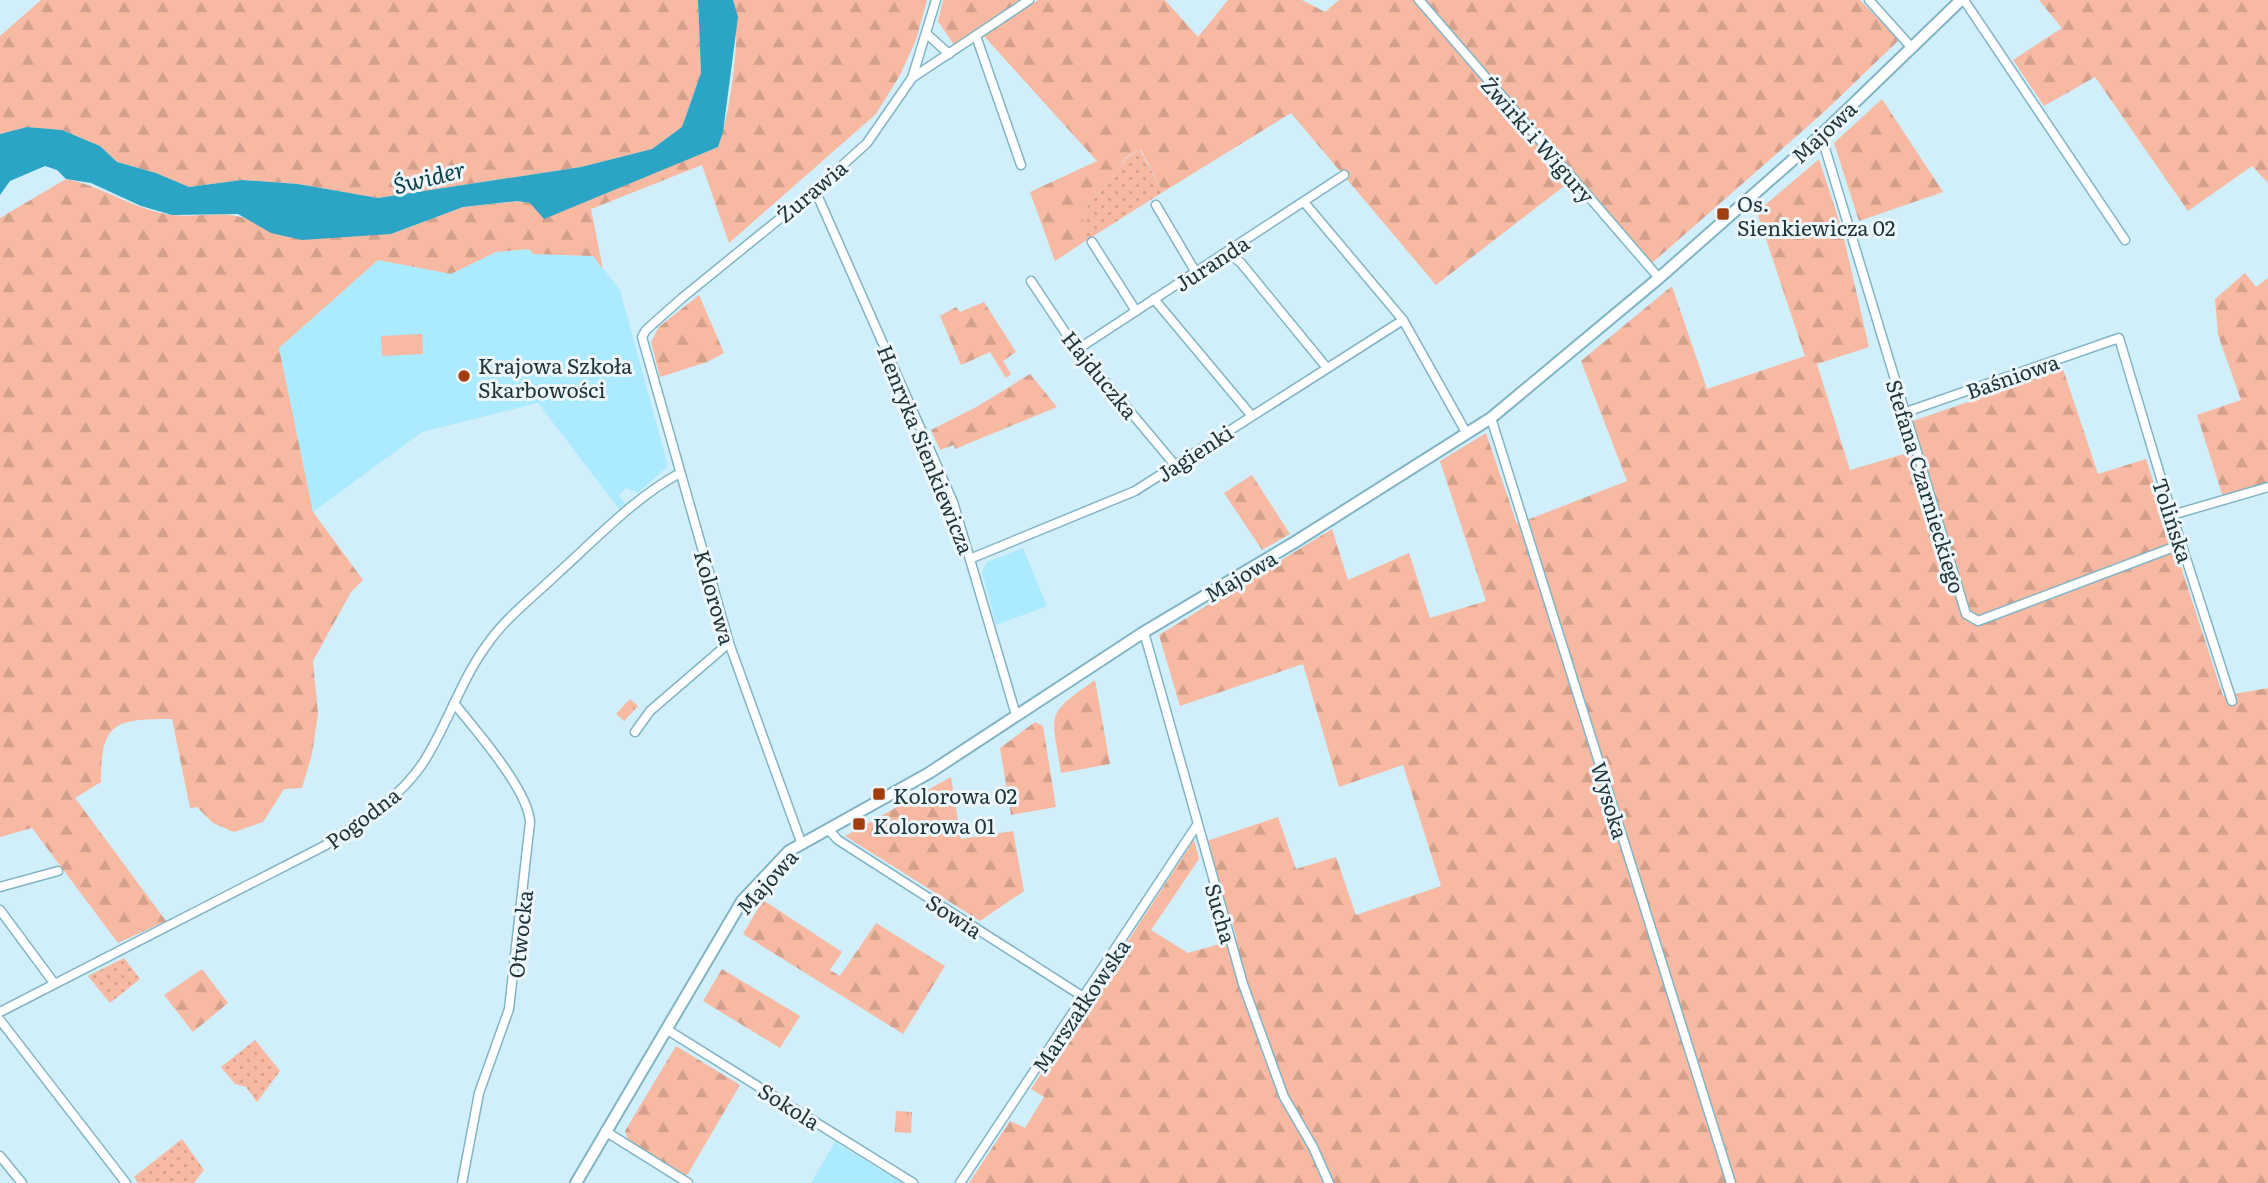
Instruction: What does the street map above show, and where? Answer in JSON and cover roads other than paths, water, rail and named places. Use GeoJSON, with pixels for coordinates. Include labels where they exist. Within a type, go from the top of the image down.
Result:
{"type":"FeatureCollection","features":[{"type":"Feature","properties":{"kind":"street","name":"Żurawia"},"geometry":{"type":"LineString","coordinates":[[644,347],[642,337],[656,320],[815,190],[867,142],[912,78],[928,35],[936,0]]}},
{"type":"Feature","properties":{"kind":"street"},"geometry":{"type":"LineString","coordinates":[[912,78],[1029,0]]}},
{"type":"Feature","properties":{"kind":"street","name":"Żwirki i Wigury"},"geometry":{"type":"LineString","coordinates":[[1419,0],[1659,278]]}},
{"type":"Feature","properties":{"kind":"street"},"geometry":{"type":"LineString","coordinates":[[1869,0],[1912,48]]}},
{"type":"Feature","properties":{"kind":"street"},"geometry":{"type":"LineString","coordinates":[[1962,0],[2125,240]]}},
{"type":"Feature","properties":{"kind":"street","name":"Majowa"},"geometry":{"type":"LineString","coordinates":[[576,1183],[742,901],[777,862],[802,842],[929,774],[1144,632],[1491,418],[1659,278],[1821,135],[1962,0]]}},
{"type":"Feature","properties":{"kind":"street"},"geometry":{"type":"LineString","coordinates":[[928,35],[949,54]]}},
{"type":"Feature","properties":{"kind":"street"},"geometry":{"type":"LineString","coordinates":[[976,36],[1021,165]]}},
{"type":"Feature","properties":{"kind":"street","name":"Stefana Czarnieckiego"},"geometry":{"type":"LineString","coordinates":[[1821,135],[1966,614],[1978,621],[2182,544]]}},
{"type":"Feature","properties":{"kind":"street","name":"Juranda"},"geometry":{"type":"LineString","coordinates":[[1078,349],[1344,175]]}},
{"type":"Feature","properties":{"kind":"street","name":"Henryka Sienkiewicza"},"geometry":{"type":"LineString","coordinates":[[815,190],[907,391],[953,502],[972,558],[1016,715]]}},
{"type":"Feature","properties":{"kind":"street"},"geometry":{"type":"LineString","coordinates":[[1304,202],[1403,320],[1467,434]]}},
{"type":"Feature","properties":{"kind":"street"},"geometry":{"type":"LineString","coordinates":[[1156,205],[1195,271]]}},
{"type":"Feature","properties":{"kind":"street"},"geometry":{"type":"LineString","coordinates":[[1092,242],[1136,311]]}},
{"type":"Feature","properties":{"kind":"street"},"geometry":{"type":"LineString","coordinates":[[1227,252],[1241,263],[1326,368]]}},
{"type":"Feature","properties":{"kind":"street","name":"Hajduczka"},"geometry":{"type":"LineString","coordinates":[[1031,281],[1078,349],[1175,465]]}},
{"type":"Feature","properties":{"kind":"street"},"geometry":{"type":"LineString","coordinates":[[1154,299],[1251,415]]}},
{"type":"Feature","properties":{"kind":"street","name":"Jagienki"},"geometry":{"type":"LineString","coordinates":[[972,558],[1135,491],[1403,320]]}},
{"type":"Feature","properties":{"kind":"street","name":"Baśniowa"},"geometry":{"type":"LineString","coordinates":[[1906,412],[2119,338]]}},
{"type":"Feature","properties":{"kind":"street","name":"Tolińska"},"geometry":{"type":"LineString","coordinates":[[2119,338],[2232,701]]}},
{"type":"Feature","properties":{"kind":"street","name":"Kolorowa"},"geometry":{"type":"LineString","coordinates":[[644,347],[729,643],[802,842]]}},
{"type":"Feature","properties":{"kind":"street","name":"Wysoka"},"geometry":{"type":"LineString","coordinates":[[1491,418],[1731,1183]]}},
{"type":"Feature","properties":{"kind":"street","name":"Pogodna"},"geometry":{"type":"LineString","coordinates":[[0,1013],[326,845],[374,814],[409,781],[423,763],[485,646],[506,622],[621,516],[661,483],[680,473]]}},
{"type":"Feature","properties":{"kind":"street"},"geometry":{"type":"LineString","coordinates":[[2172,515],[2268,487]]}},
{"type":"Feature","properties":{"kind":"street","name":"Sucha"},"geometry":{"type":"LineString","coordinates":[[1144,632],[1243,984],[1284,1097],[1313,1147],[1329,1183]]}},
{"type":"Feature","properties":{"kind":"street"},"geometry":{"type":"LineString","coordinates":[[635,732],[650,711],[729,643]]}},
{"type":"Feature","properties":{"kind":"street","name":"Otwocka"},"geometry":{"type":"LineString","coordinates":[[454,703],[519,792],[529,809],[530,822],[514,985],[509,1009],[479,1093],[462,1183]]}},
{"type":"Feature","properties":{"kind":"street","name":"Marszałkowska"},"geometry":{"type":"LineString","coordinates":[[960,1183],[1085,998],[1197,825]]}},
{"type":"Feature","properties":{"kind":"street","name":"Sowia"},"geometry":{"type":"LineString","coordinates":[[828,829],[838,840],[1085,998]]}},
{"type":"Feature","properties":{"kind":"street"},"geometry":{"type":"LineString","coordinates":[[0,887],[58,871]]}},
{"type":"Feature","properties":{"kind":"street"},"geometry":{"type":"LineString","coordinates":[[0,910],[54,983]]}},
{"type":"Feature","properties":{"kind":"street"},"geometry":{"type":"LineString","coordinates":[[0,1020],[125,1183]]}},
{"type":"Feature","properties":{"kind":"street","name":"Sokola"},"geometry":{"type":"LineString","coordinates":[[666,1029],[913,1183]]}},
{"type":"Feature","properties":{"kind":"street"},"geometry":{"type":"LineString","coordinates":[[606,1131],[688,1183]]}},
{"type":"Feature","properties":{"kind":"street"},"geometry":{"type":"LineString","coordinates":[[0,1156],[22,1183]]}},
{"type":"Feature","properties":{"kind":"place","name":"Os. Sienkiewicza 02"},"geometry":{"type":"Point","coordinates":[1723,214]}},
{"type":"Feature","properties":{"kind":"place","name":"Krajowa Szkoła Skarbowości"},"geometry":{"type":"Point","coordinates":[464,376]}},
{"type":"Feature","properties":{"kind":"place","name":"Kolorowa 02"},"geometry":{"type":"Point","coordinates":[879,794]}},
{"type":"Feature","properties":{"kind":"place","name":"Kolorowa 01"},"geometry":{"type":"Point","coordinates":[859,824]}},
{"type":"Feature","properties":{"kind":"water label","name":"Świder"},"geometry":{"type":"Point","coordinates":[429,176]}}]}
